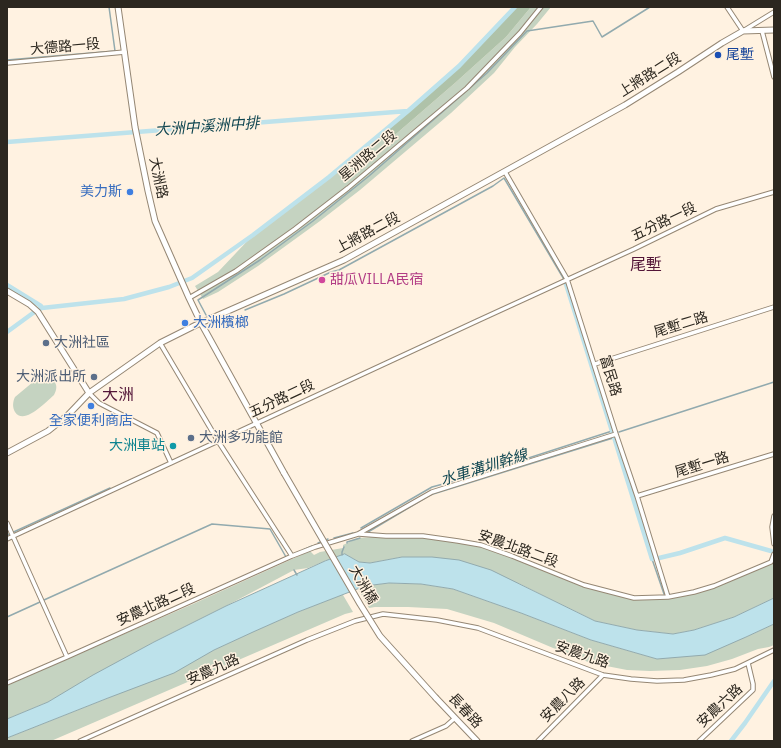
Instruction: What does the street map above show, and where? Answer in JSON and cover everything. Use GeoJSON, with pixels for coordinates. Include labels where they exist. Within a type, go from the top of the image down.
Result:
{"type":"FeatureCollection","features":[{"type":"Feature","properties":{"kind":"street","name":"大洲路"},"geometry":{"type":"LineString","coordinates":[[118,7],[135,127],[155,221],[188,298]]}},
{"type":"Feature","properties":{"kind":"street","name":"星洲路二段"},"geometry":{"type":"LineString","coordinates":[[188,298],[236,271],[295,229],[348,188],[467,88],[520,33],[541,7]]}},
{"type":"Feature","properties":{"kind":"street"},"geometry":{"type":"LineString","coordinates":[[727,7],[743,32]]}},
{"type":"Feature","properties":{"kind":"street"},"geometry":{"type":"LineString","coordinates":[[743,32],[774,12]]}},
{"type":"Feature","properties":{"kind":"street"},"geometry":{"type":"LineString","coordinates":[[743,32],[774,30]]}},
{"type":"Feature","properties":{"kind":"street"},"geometry":{"type":"LineString","coordinates":[[762,31],[774,77]]}},
{"type":"Feature","properties":{"kind":"street","name":"上將路二段"},"geometry":{"type":"LineString","coordinates":[[7,453],[48,431],[68,415],[89,393],[160,343],[201,323],[344,260],[625,105],[722,43],[743,32]]}},
{"type":"Feature","properties":{"kind":"street","name":"大德路一段"},"geometry":{"type":"LineString","coordinates":[[7,62],[125,52]]}},
{"type":"Feature","properties":{"kind":"street","name":"富民路"},"geometry":{"type":"LineString","coordinates":[[505,172],[567,279],[668,597]]}},
{"type":"Feature","properties":{"kind":"street","name":"五分路一段"},"geometry":{"type":"LineString","coordinates":[[567,279],[634,249],[716,209],[774,192]]}},
{"type":"Feature","properties":{"kind":"street","name":"五分路二段"},"geometry":{"type":"LineString","coordinates":[[7,539],[567,279]]}},
{"type":"Feature","properties":{"kind":"street"},"geometry":{"type":"LineString","coordinates":[[7,291],[29,304],[38,312],[89,393],[99,403],[157,433],[171,463]]}},
{"type":"Feature","properties":{"kind":"street"},"geometry":{"type":"LineString","coordinates":[[188,298],[257,423]]}},
{"type":"Feature","properties":{"kind":"street","name":"尾塹二路"},"geometry":{"type":"LineString","coordinates":[[595,364],[774,307]]}},
{"type":"Feature","properties":{"kind":"street"},"geometry":{"type":"LineString","coordinates":[[160,343],[218,441],[292,556]]}},
{"type":"Feature","properties":{"kind":"street","name":"大洲橋"},"geometry":{"type":"LineString","coordinates":[[257,423],[284,473],[380,636],[436,698]]}},
{"type":"Feature","properties":{"kind":"street"},"geometry":{"type":"LineString","coordinates":[[358,534],[432,492],[616,434]]}},
{"type":"Feature","properties":{"kind":"street","name":"尾塹一路"},"geometry":{"type":"LineString","coordinates":[[637,496],[774,454]]}},
{"type":"Feature","properties":{"kind":"street"},"geometry":{"type":"LineString","coordinates":[[774,516],[772,527],[774,544]]}},
{"type":"Feature","properties":{"kind":"street"},"geometry":{"type":"LineString","coordinates":[[7,523],[67,657]]}},
{"type":"Feature","properties":{"kind":"street","name":"安農北路二段"},"geometry":{"type":"LineString","coordinates":[[7,683],[292,556],[358,534],[423,536],[481,545],[584,585],[634,598],[668,597],[714,586],[771,562],[774,554]]}},
{"type":"Feature","properties":{"kind":"street","name":"安農九路"},"geometry":{"type":"LineString","coordinates":[[80,741],[307,640],[355,620],[383,614],[437,620],[478,628],[603,675],[631,679],[658,681],[684,680],[711,675],[735,669],[774,650]]}},
{"type":"Feature","properties":{"kind":"street","name":"安農六路"},"geometry":{"type":"LineString","coordinates":[[699,741],[753,690],[748,663]]}},
{"type":"Feature","properties":{"kind":"street","name":"安農八路"},"geometry":{"type":"LineString","coordinates":[[538,741],[603,675]]}},
{"type":"Feature","properties":{"kind":"street","name":"長春路"},"geometry":{"type":"LineString","coordinates":[[436,698],[477,741]]}},
{"type":"Feature","properties":{"kind":"street"},"geometry":{"type":"LineString","coordinates":[[412,741],[446,726],[454,718]]}},
{"type":"Feature","properties":{"kind":"green space"},"geometry":{"type":"Polygon","coordinates":[[[515,7],[531,7],[506,37],[396,134],[377,137],[459,66],[515,7]]]}},
{"type":"Feature","properties":{"kind":"green space"},"geometry":{"type":"Polygon","coordinates":[[[531,7],[551,7],[494,73],[451,113],[360,190],[320,221],[258,266],[218,292],[203,299],[195,286],[218,272],[253,235],[329,177],[377,137],[396,134],[506,37],[531,7]]]}},
{"type":"Feature","properties":{"kind":"green space"},"geometry":{"type":"Polygon","coordinates":[[[44,376],[55,382],[56,391],[54,395],[35,411],[24,416],[19,416],[13,408],[15,397],[39,377],[44,376]]]}},
{"type":"Feature","properties":{"kind":"green space"},"geometry":{"type":"Polygon","coordinates":[[[423,536],[481,545],[583,585],[634,598],[668,597],[694,592],[771,562],[774,554],[774,598],[734,617],[694,630],[673,634],[637,630],[595,621],[520,584],[402,557],[370,563],[359,562],[345,554],[308,568],[294,570],[154,642],[48,702],[7,719],[7,685],[310,551],[314,555],[320,552],[343,548],[343,545],[358,538],[423,536]]]}},
{"type":"Feature","properties":{"kind":"green space"},"geometry":{"type":"Polygon","coordinates":[[[389,583],[421,584],[453,589],[591,640],[657,659],[746,637],[774,624],[774,645],[707,666],[680,670],[627,670],[591,663],[494,623],[447,609],[408,607],[369,608],[358,589],[364,586],[389,583]]]}},
{"type":"Feature","properties":{"kind":"green space"},"geometry":{"type":"Polygon","coordinates":[[[343,595],[353,612],[345,614],[51,741],[7,741],[7,738],[108,698],[252,632],[343,595]]]}},
{"type":"Feature","properties":{"kind":"water"},"geometry":{"type":"Polygon","coordinates":[[[345,554],[359,562],[370,563],[402,557],[432,557],[459,560],[491,570],[595,621],[637,630],[673,634],[694,630],[734,617],[774,598],[774,624],[705,655],[657,659],[591,640],[453,589],[421,584],[389,583],[365,586],[298,612],[253,632],[214,650],[174,673],[7,738],[7,719],[48,702],[93,675],[154,642],[226,606],[325,561],[345,554]]]}},
{"type":"Feature","properties":{"kind":"waterway"},"geometry":{"type":"LineString","coordinates":[[7,60],[115,51],[109,7]]}},
{"type":"Feature","properties":{"kind":"waterway"},"geometry":{"type":"LineString","coordinates":[[7,285],[42,308],[124,299],[169,287],[192,278],[253,235],[329,177],[408,111],[459,66],[515,7]]}},
{"type":"Feature","properties":{"kind":"waterway"},"geometry":{"type":"LineString","coordinates":[[206,315],[198,300],[260,260],[313,221],[369,176],[487,73],[527,31],[593,21],[602,37],[650,7]]}},
{"type":"Feature","properties":{"kind":"waterway","name":"大洲中溪洲中排"},"geometry":{"type":"LineString","coordinates":[[7,142],[408,111]]}},
{"type":"Feature","properties":{"kind":"waterway"},"geometry":{"type":"LineString","coordinates":[[245,310],[331,272],[339,270],[493,186],[504,178],[566,284]]}},
{"type":"Feature","properties":{"kind":"waterway"},"geometry":{"type":"LineString","coordinates":[[566,284],[612,431]]}},
{"type":"Feature","properties":{"kind":"waterway"},"geometry":{"type":"LineString","coordinates":[[7,332],[40,309]]}},
{"type":"Feature","properties":{"kind":"waterway","name":"水車溝圳幹線"},"geometry":{"type":"LineString","coordinates":[[619,432],[774,382]]}},
{"type":"Feature","properties":{"kind":"waterway"},"geometry":{"type":"LineString","coordinates":[[361,528],[432,487],[476,475],[612,431]]}},
{"type":"Feature","properties":{"kind":"waterway"},"geometry":{"type":"LineString","coordinates":[[614,437],[652,559]]}},
{"type":"Feature","properties":{"kind":"waterway","name":"水車溝圳幹線"},"geometry":{"type":"LineString","coordinates":[[368,532],[430,495],[613,438]]}},
{"type":"Feature","properties":{"kind":"waterway"},"geometry":{"type":"LineString","coordinates":[[7,535],[110,488]]}},
{"type":"Feature","properties":{"kind":"waterway"},"geometry":{"type":"LineString","coordinates":[[44,600],[212,524],[270,529],[286,557]]}},
{"type":"Feature","properties":{"kind":"waterway"},"geometry":{"type":"LineString","coordinates":[[334,538],[353,533]]}},
{"type":"Feature","properties":{"kind":"waterway","name":"水車溝圳幹線"},"geometry":{"type":"LineString","coordinates":[[347,543],[360,538]]}},
{"type":"Feature","properties":{"kind":"waterway"},"geometry":{"type":"LineString","coordinates":[[659,558],[680,553],[725,538],[771,551]]}},
{"type":"Feature","properties":{"kind":"waterway"},"geometry":{"type":"LineString","coordinates":[[318,543],[328,539]]}},
{"type":"Feature","properties":{"kind":"waterway"},"geometry":{"type":"LineString","coordinates":[[303,550],[312,546]]}},
{"type":"Feature","properties":{"kind":"waterway","name":"水車溝圳幹線"},"geometry":{"type":"LineString","coordinates":[[342,555],[344,547]]}},
{"type":"Feature","properties":{"kind":"waterway"},"geometry":{"type":"LineString","coordinates":[[652,559],[664,594]]}},
{"type":"Feature","properties":{"kind":"waterway"},"geometry":{"type":"LineString","coordinates":[[294,570],[297,575]]}},
{"type":"Feature","properties":{"kind":"waterway"},"geometry":{"type":"LineString","coordinates":[[7,617],[40,602]]}},
{"type":"Feature","properties":{"kind":"waterway"},"geometry":{"type":"LineString","coordinates":[[731,741],[774,681]]}},
{"type":"Feature","properties":{"kind":"place","name":"尾塹"},"geometry":{"type":"Point","coordinates":[718,55]}},
{"type":"Feature","properties":{"kind":"place","name":"美力斯"},"geometry":{"type":"Point","coordinates":[130,192]}},
{"type":"Feature","properties":{"kind":"place","name":"甜瓜VILLA民宿"},"geometry":{"type":"Point","coordinates":[322,280]}},
{"type":"Feature","properties":{"kind":"place","name":"大洲檳榔"},"geometry":{"type":"Point","coordinates":[185,323]}},
{"type":"Feature","properties":{"kind":"place","name":"大洲社區"},"geometry":{"type":"Point","coordinates":[46,343]}},
{"type":"Feature","properties":{"kind":"place","name":"大洲派出所"},"geometry":{"type":"Point","coordinates":[94,377]}},
{"type":"Feature","properties":{"kind":"place","name":"全家便利商店"},"geometry":{"type":"Point","coordinates":[91,406]}},
{"type":"Feature","properties":{"kind":"place","name":"大洲多功能館"},"geometry":{"type":"Point","coordinates":[191,438]}},
{"type":"Feature","properties":{"kind":"place","name":"大洲車站"},"geometry":{"type":"Point","coordinates":[173,446]}},
{"type":"Feature","properties":{"kind":"district","name":"尾塹"},"geometry":{"type":"Point","coordinates":[646,265]}},
{"type":"Feature","properties":{"kind":"district","name":"大洲"},"geometry":{"type":"Point","coordinates":[118,395]}}]}
